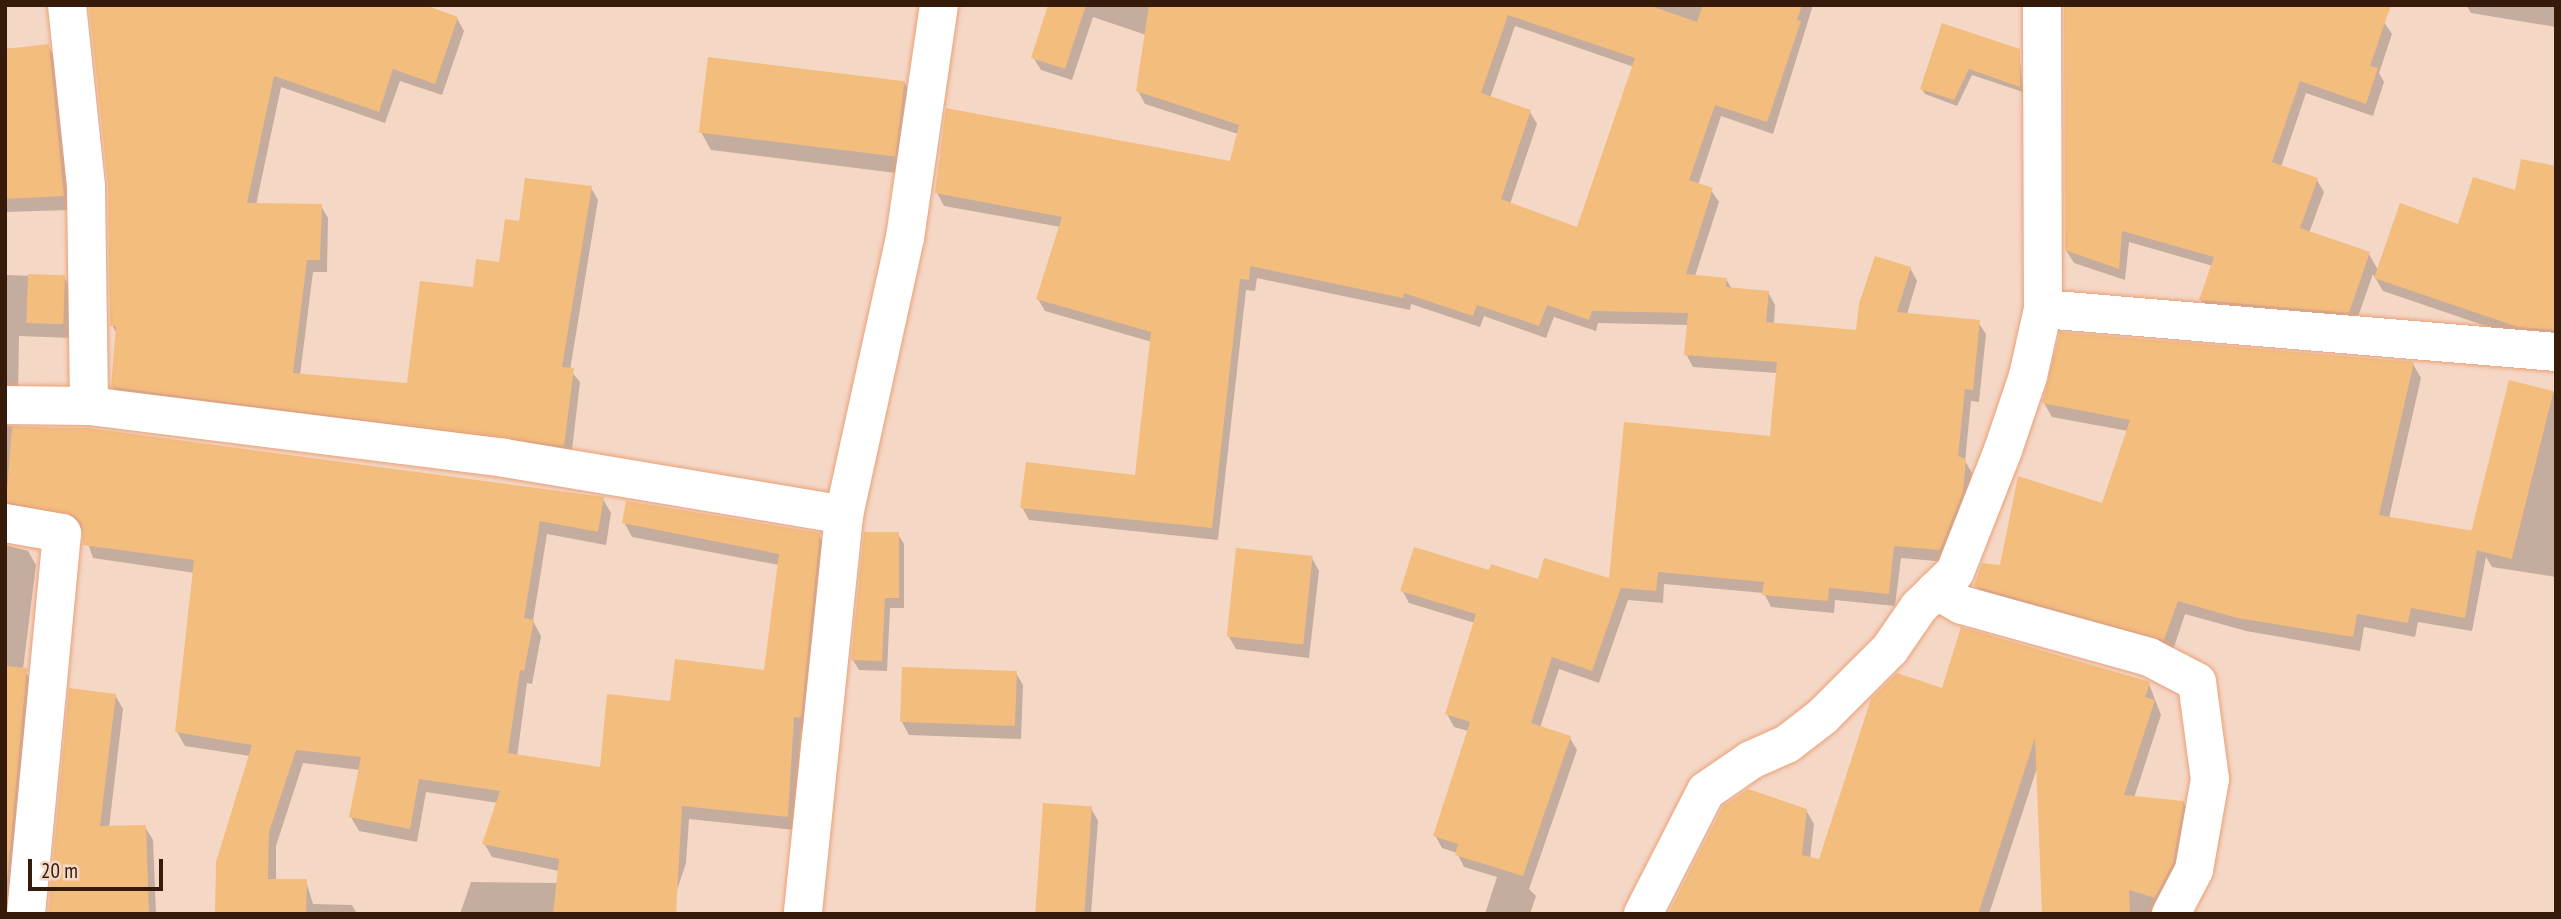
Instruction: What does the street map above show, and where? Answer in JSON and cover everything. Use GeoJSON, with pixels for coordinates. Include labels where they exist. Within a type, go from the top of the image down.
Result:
{"type":"FeatureCollection","features":[{"type":"Feature","properties":{"kind":"street"},"geometry":{"type":"LineString","coordinates":[[66,5],[86,187],[89,406]]}},
{"type":"Feature","properties":{"kind":"street"},"geometry":{"type":"LineString","coordinates":[[803,914],[844,515],[905,238],[939,5]]}},
{"type":"Feature","properties":{"kind":"street"},"geometry":{"type":"LineString","coordinates":[[1643,914],[1706,791],[1751,760],[1787,744],[1822,716],[1890,649],[1936,590],[1955,572],[2003,450],[2028,376],[2043,309],[2042,5]]}},
{"type":"Feature","properties":{"kind":"street"},"geometry":{"type":"LineString","coordinates":[[2043,309],[2556,352]]}},
{"type":"Feature","properties":{"kind":"street"},"geometry":{"type":"LineString","coordinates":[[5,405],[89,406],[504,458],[844,515]]}},
{"type":"Feature","properties":{"kind":"street"},"geometry":{"type":"LineString","coordinates":[[5,523],[62,533],[26,914]]}},
{"type":"Feature","properties":{"kind":"street"},"geometry":{"type":"LineString","coordinates":[[1936,590],[1962,605],[2148,657],[2197,682],[2210,779],[2194,870],[2171,914]]}},
{"type":"Feature","properties":{"kind":"building"},"geometry":{"type":"Polygon","coordinates":[[[89,5],[425,5],[458,17],[435,84],[393,69],[379,112],[274,76],[247,203],[322,204],[320,260],[307,260],[293,373],[407,383],[420,281],[473,287],[476,259],[499,262],[505,219],[519,221],[525,178],[592,186],[562,367],[574,368],[564,446],[111,387],[116,326],[110,326],[108,185],[89,5]]]}},
{"type":"Feature","properties":{"kind":"building"},"geometry":{"type":"Polygon","coordinates":[[[1048,5],[1086,5],[1065,69],[1031,58],[1048,5]]]}},
{"type":"Feature","properties":{"kind":"building"},"geometry":{"type":"Polygon","coordinates":[[[1149,5],[1648,5],[1697,22],[1703,5],[1802,5],[1797,20],[1801,21],[1767,122],[1715,105],[1689,180],[1713,188],[1686,274],[1727,278],[1726,287],[1769,291],[1766,322],[1856,330],[1859,304],[1875,256],[1911,267],[1897,312],[1980,320],[1973,390],[1965,389],[1958,456],[1966,459],[1963,492],[1940,550],[1894,546],[1889,594],[1829,588],[1828,601],[1762,595],[1764,582],[1658,572],[1656,591],[1621,588],[1592,671],[1552,657],[1531,723],[1571,736],[1523,876],[1455,855],[1458,844],[1433,836],[1470,722],[1445,714],[1476,614],[1400,591],[1414,547],[1489,570],[1491,564],[1538,579],[1544,558],[1609,578],[1624,422],[1770,436],[1777,362],[1684,355],[1688,313],[1592,311],[1589,320],[1547,305],[1539,326],[1477,305],[1473,316],[1404,293],[1403,298],[1250,266],[1249,280],[1240,279],[1212,528],[1020,508],[1026,462],[1135,475],[1151,332],[1036,299],[1062,217],[935,193],[946,108],[1230,161],[1239,125],[1136,91],[1149,5]],[[1508,15],[1481,93],[1531,110],[1501,199],[1577,227],[1635,58],[1508,15]]]}},
{"type":"Feature","properties":{"kind":"building"},"geometry":{"type":"Polygon","coordinates":[[[2064,5],[2391,5],[2370,66],[2378,68],[2366,104],[2300,81],[2272,162],[2318,178],[2300,228],[2370,252],[2349,313],[2199,300],[2214,257],[2122,231],[2119,269],[2065,250],[2064,5]]]}},
{"type":"Feature","properties":{"kind":"building"},"geometry":{"type":"Polygon","coordinates":[[[1942,23],[2020,49],[2020,87],[1969,69],[1954,100],[1920,89],[1942,23]]]}},
{"type":"Feature","properties":{"kind":"building"},"geometry":{"type":"Polygon","coordinates":[[[49,44],[64,196],[5,199],[5,49],[49,44]]]}},
{"type":"Feature","properties":{"kind":"building"},"geometry":{"type":"Polygon","coordinates":[[[708,57],[905,81],[895,157],[699,132],[708,57]]]}},
{"type":"Feature","properties":{"kind":"building"},"geometry":{"type":"Polygon","coordinates":[[[2521,159],[2556,166],[2556,330],[2518,327],[2374,278],[2400,203],[2458,224],[2473,177],[2515,190],[2521,159]]]}},
{"type":"Feature","properties":{"kind":"building"},"geometry":{"type":"Polygon","coordinates":[[[28,274],[65,275],[63,324],[26,323],[28,274]]]}},
{"type":"Feature","properties":{"kind":"building"},"geometry":{"type":"Polygon","coordinates":[[[2060,332],[2414,362],[2379,515],[2480,532],[2465,618],[2411,608],[2408,623],[2357,614],[2353,637],[2237,618],[2178,601],[2164,640],[1974,586],[1982,563],[2000,565],[2018,476],[2102,503],[2130,420],[2042,403],[2060,332]]]}},
{"type":"Feature","properties":{"kind":"building"},"geometry":{"type":"Polygon","coordinates":[[[2509,380],[2554,391],[2512,559],[2467,548],[2509,380]]]}},
{"type":"Feature","properties":{"kind":"building"},"geometry":{"type":"Polygon","coordinates":[[[12,427],[88,428],[604,497],[598,532],[540,521],[524,618],[534,620],[524,671],[520,670],[508,753],[600,767],[607,694],[670,701],[675,659],[764,670],[779,554],[622,523],[626,501],[820,533],[801,718],[794,717],[788,817],[682,806],[676,914],[553,914],[559,859],[482,844],[500,791],[419,779],[410,829],[349,817],[361,757],[296,750],[269,832],[268,879],[307,879],[306,914],[215,914],[216,862],[252,745],[175,732],[194,560],[83,545],[82,525],[75,516],[6,502],[12,427]]]}},
{"type":"Feature","properties":{"kind":"building"},"geometry":{"type":"Polygon","coordinates":[[[864,532],[899,532],[899,598],[885,598],[882,661],[851,660],[864,532]]]}},
{"type":"Feature","properties":{"kind":"building"},"geometry":{"type":"Polygon","coordinates":[[[1236,548],[1313,556],[1303,645],[1227,637],[1236,548]]]}},
{"type":"Feature","properties":{"kind":"building"},"geometry":{"type":"Polygon","coordinates":[[[1961,627],[2150,682],[2145,697],[2155,700],[2124,795],[2184,801],[2173,863],[2155,898],[2129,890],[2130,914],[2042,914],[2035,738],[1978,914],[1668,914],[1723,806],[1748,789],[1807,809],[1802,855],[1819,859],[1871,699],[1897,673],[1942,688],[1961,627]]]}},
{"type":"Feature","properties":{"kind":"building"},"geometry":{"type":"Polygon","coordinates":[[[5,666],[27,668],[5,901],[5,666]]]}},
{"type":"Feature","properties":{"kind":"building"},"geometry":{"type":"Polygon","coordinates":[[[902,667],[1017,671],[1015,726],[900,722],[902,667]]]}},
{"type":"Feature","properties":{"kind":"building"},"geometry":{"type":"Polygon","coordinates":[[[69,688],[116,694],[100,826],[146,825],[149,914],[48,914],[69,688]]]}},
{"type":"Feature","properties":{"kind":"building"},"geometry":{"type":"Polygon","coordinates":[[[1043,803],[1092,806],[1084,914],[1035,914],[1043,803]]]}}]}
